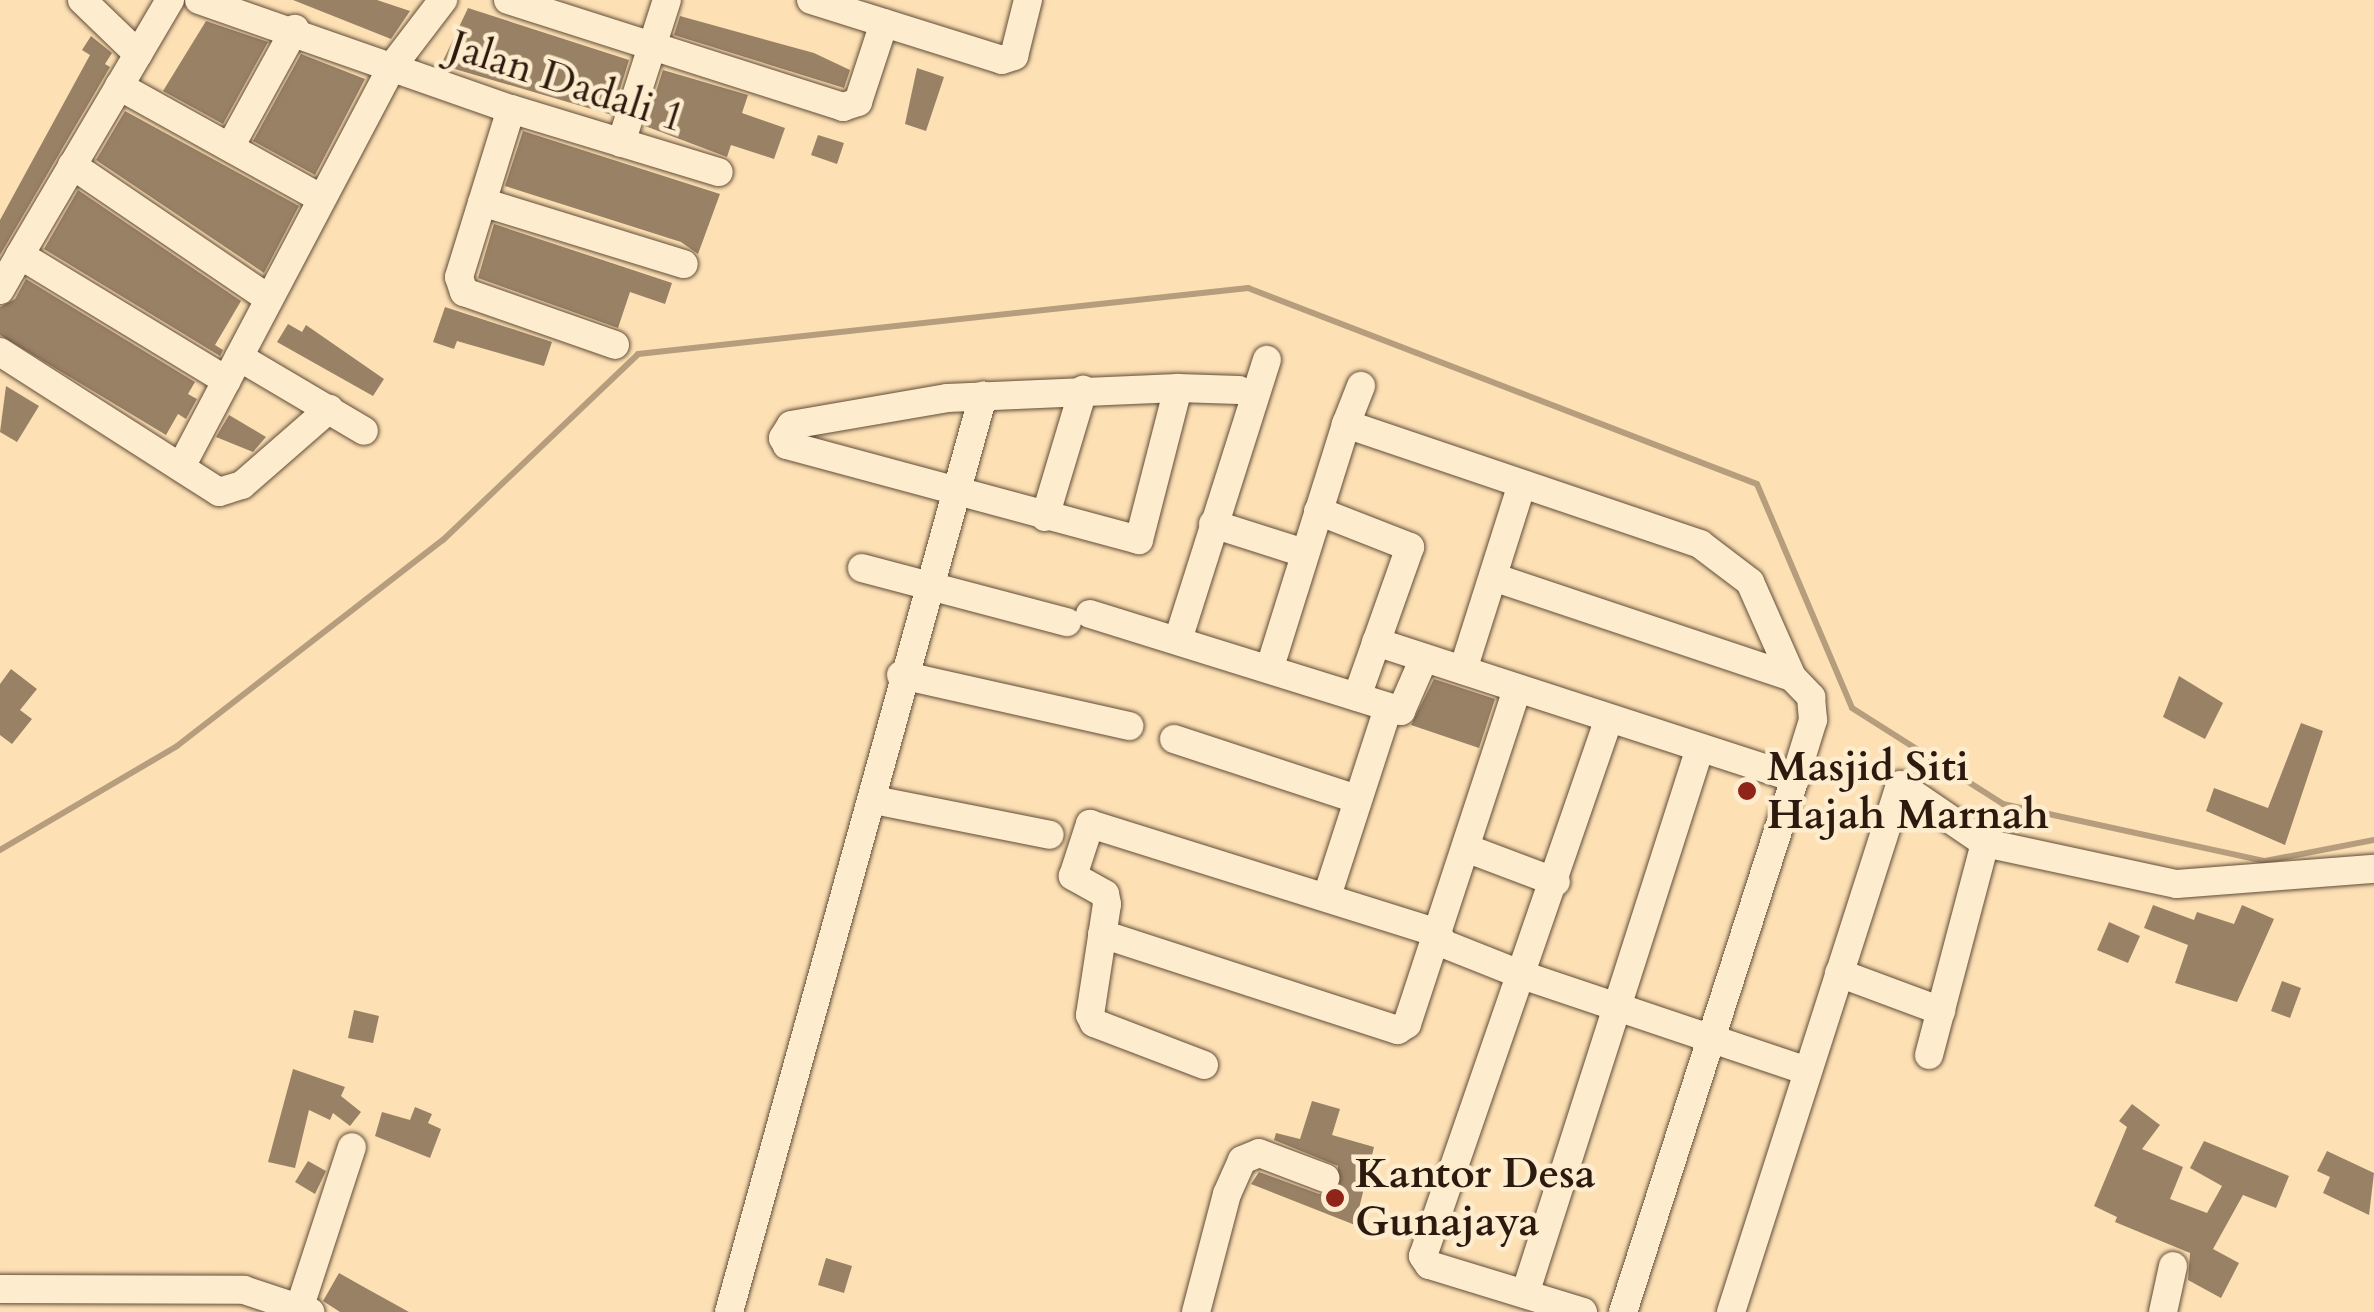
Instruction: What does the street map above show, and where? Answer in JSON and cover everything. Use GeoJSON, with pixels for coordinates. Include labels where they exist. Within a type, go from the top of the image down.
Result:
{"type":"FeatureCollection","features":[{"type":"Feature","properties":{"kind":"street"},"geometry":{"type":"LineString","coordinates":[[82,0],[138,54]]}},
{"type":"Feature","properties":{"kind":"street"},"geometry":{"type":"LineString","coordinates":[[0,290],[170,0]]}},
{"type":"Feature","properties":{"kind":"street","name":"Jalan Dadali 1"},"geometry":{"type":"LineString","coordinates":[[199,0],[295,29],[391,68],[510,109],[719,172]]}},
{"type":"Feature","properties":{"kind":"street"},"geometry":{"type":"LineString","coordinates":[[182,465],[391,68],[443,0]]}},
{"type":"Feature","properties":{"kind":"street"},"geometry":{"type":"LineString","coordinates":[[508,0],[651,48],[853,106],[884,24]]}},
{"type":"Feature","properties":{"kind":"street"},"geometry":{"type":"LineString","coordinates":[[621,142],[666,0]]}},
{"type":"Feature","properties":{"kind":"street"},"geometry":{"type":"LineString","coordinates":[[811,0],[1008,60],[1028,0]]}},
{"type":"Feature","properties":{"kind":"street"},"geometry":{"type":"LineString","coordinates":[[230,147],[295,29]]}},
{"type":"Feature","properties":{"kind":"street"},"geometry":{"type":"LineString","coordinates":[[119,86],[320,198]]}},
{"type":"Feature","properties":{"kind":"street"},"geometry":{"type":"LineString","coordinates":[[510,109],[460,277],[464,292],[614,345]]}},
{"type":"Feature","properties":{"kind":"street"},"geometry":{"type":"LineString","coordinates":[[72,165],[270,300]]}},
{"type":"Feature","properties":{"kind":"street"},"geometry":{"type":"LineString","coordinates":[[482,202],[684,264]]}},
{"type":"Feature","properties":{"kind":"street"},"geometry":{"type":"LineString","coordinates":[[20,255],[233,369],[329,409],[364,431]]}},
{"type":"Feature","properties":{"kind":"street"},"geometry":{"type":"LineString","coordinates":[[0,352],[230,492],[329,409]]}},
{"type":"Feature","properties":{"kind":"street"},"geometry":{"type":"LineString","coordinates":[[1178,640],[1268,360]]}},
{"type":"Feature","properties":{"kind":"street"},"geometry":{"type":"LineString","coordinates":[[1270,667],[1361,386]]}},
{"type":"Feature","properties":{"kind":"street"},"geometry":{"type":"LineString","coordinates":[[1178,388],[1139,540],[787,445],[783,432],[791,425],[984,396],[1083,390],[1178,388],[1239,390]]}},
{"type":"Feature","properties":{"kind":"street"},"geometry":{"type":"LineString","coordinates":[[1044,517],[1083,390]]}},
{"type":"Feature","properties":{"kind":"street"},"geometry":{"type":"LineString","coordinates":[[729,1312],[874,800],[926,585],[984,396]]}},
{"type":"Feature","properties":{"kind":"street"},"geometry":{"type":"LineString","coordinates":[[1346,424],[1700,544],[1750,582],[1792,677],[1811,696],[1812,720],[1795,778],[1623,1312]]}},
{"type":"Feature","properties":{"kind":"street"},"geometry":{"type":"LineString","coordinates":[[1464,670],[1522,484]]}},
{"type":"Feature","properties":{"kind":"street"},"geometry":{"type":"LineString","coordinates":[[1318,511],[1410,547],[1357,696]]}},
{"type":"Feature","properties":{"kind":"street"},"geometry":{"type":"LineString","coordinates":[[1213,524],[1304,553]]}},
{"type":"Feature","properties":{"kind":"street"},"geometry":{"type":"LineString","coordinates":[[862,568],[1178,640],[1388,708],[1407,705],[1424,658]]}},
{"type":"Feature","properties":{"kind":"street"},"geometry":{"type":"LineString","coordinates":[[1492,577],[1792,677]]}},
{"type":"Feature","properties":{"kind":"street"},"geometry":{"type":"LineString","coordinates":[[1376,642],[1464,670],[1516,692],[1795,778]]}},
{"type":"Feature","properties":{"kind":"street"},"geometry":{"type":"LineString","coordinates":[[901,676],[1129,726]]}},
{"type":"Feature","properties":{"kind":"street"},"geometry":{"type":"LineString","coordinates":[[1102,934],[1398,1030],[1438,933],[1516,692]]}},
{"type":"Feature","properties":{"kind":"street"},"geometry":{"type":"LineString","coordinates":[[1327,896],[1388,708]]}},
{"type":"Feature","properties":{"kind":"street"},"geometry":{"type":"LineString","coordinates":[[1583,1312],[1428,1264],[1423,1256],[1525,976],[1608,721]]}},
{"type":"Feature","properties":{"kind":"street"},"geometry":{"type":"LineString","coordinates":[[1174,739],[1358,799]]}},
{"type":"Feature","properties":{"kind":"street"},"geometry":{"type":"LineString","coordinates":[[1525,1294],[1700,748]]}},
{"type":"Feature","properties":{"kind":"street"},"geometry":{"type":"LineString","coordinates":[[1731,1312],[1900,785],[1985,843],[2177,884],[2374,869]]}},
{"type":"Feature","properties":{"kind":"street"},"geometry":{"type":"LineString","coordinates":[[874,800],[1050,834]]}},
{"type":"Feature","properties":{"kind":"street"},"geometry":{"type":"LineString","coordinates":[[1204,1064],[1094,1023],[1089,1007],[1105,894],[1073,876],[1090,824],[1438,933],[1444,944],[1525,976],[1807,1071]]}},
{"type":"Feature","properties":{"kind":"street"},"geometry":{"type":"LineString","coordinates":[[1928,1054],[1985,843]]}},
{"type":"Feature","properties":{"kind":"street"},"geometry":{"type":"LineString","coordinates":[[1466,848],[1556,882]]}},
{"type":"Feature","properties":{"kind":"street"},"geometry":{"type":"LineString","coordinates":[[1839,973],[1941,1011]]}},
{"type":"Feature","properties":{"kind":"street"},"geometry":{"type":"LineString","coordinates":[[0,1289],[244,1290],[305,1309],[352,1147]]}},
{"type":"Feature","properties":{"kind":"street"},"geometry":{"type":"LineString","coordinates":[[1196,1312],[1226,1194],[1242,1160],[1259,1153],[1325,1178]]}},
{"type":"Feature","properties":{"kind":"street"},"geometry":{"type":"LineString","coordinates":[[2163,1312],[2172,1266]]}},
{"type":"Feature","properties":{"kind":"building"},"geometry":{"type":"Polygon","coordinates":[[[293,0],[377,0],[410,11],[391,39],[293,0]]]}},
{"type":"Feature","properties":{"kind":"building"},"geometry":{"type":"Polygon","coordinates":[[[468,8],[629,60],[612,115],[441,65],[468,8]]]}},
{"type":"Feature","properties":{"kind":"building"},"geometry":{"type":"Polygon","coordinates":[[[680,16],[814,53],[850,70],[844,88],[674,35],[680,16]]]}},
{"type":"Feature","properties":{"kind":"building"},"geometry":{"type":"Polygon","coordinates":[[[206,21],[268,42],[223,124],[163,91],[206,21]]]}},
{"type":"Feature","properties":{"kind":"building"},"geometry":{"type":"Polygon","coordinates":[[[91,36],[112,53],[105,64],[110,67],[0,255],[0,220],[90,55],[82,50],[91,36]]]}},
{"type":"Feature","properties":{"kind":"building"},"geometry":{"type":"Polygon","coordinates":[[[301,54],[365,79],[315,175],[253,141],[301,54]]]}},
{"type":"Feature","properties":{"kind":"building"},"geometry":{"type":"Polygon","coordinates":[[[917,68],[944,77],[926,131],[905,124],[917,68]]]}},
{"type":"Feature","properties":{"kind":"building"},"geometry":{"type":"Polygon","coordinates":[[[663,70],[748,95],[742,113],[785,128],[774,159],[731,145],[727,157],[645,126],[663,70]]]}},
{"type":"Feature","properties":{"kind":"building"},"geometry":{"type":"Polygon","coordinates":[[[125,111],[299,206],[264,273],[96,160],[125,111]]]}},
{"type":"Feature","properties":{"kind":"building"},"geometry":{"type":"Polygon","coordinates":[[[523,131],[720,194],[698,254],[681,242],[505,186],[523,131]]]}},
{"type":"Feature","properties":{"kind":"building"},"geometry":{"type":"Polygon","coordinates":[[[818,135],[844,143],[837,164],[811,155],[818,135]]]}},
{"type":"Feature","properties":{"kind":"building"},"geometry":{"type":"Polygon","coordinates":[[[78,190],[241,301],[215,345],[223,350],[220,356],[44,249],[78,190]]]}},
{"type":"Feature","properties":{"kind":"building"},"geometry":{"type":"Polygon","coordinates":[[[494,224],[672,283],[665,304],[630,292],[618,328],[478,278],[494,224]]]}},
{"type":"Feature","properties":{"kind":"building"},"geometry":{"type":"Polygon","coordinates":[[[26,279],[195,382],[188,394],[197,399],[186,419],[178,414],[166,435],[0,335],[0,307],[15,299],[26,279]]]}},
{"type":"Feature","properties":{"kind":"building"},"geometry":{"type":"Polygon","coordinates":[[[445,307],[552,342],[544,366],[457,341],[454,349],[433,342],[445,307]]]}},
{"type":"Feature","properties":{"kind":"building"},"geometry":{"type":"Polygon","coordinates":[[[288,324],[302,332],[306,325],[384,379],[373,396],[277,342],[288,324]]]}},
{"type":"Feature","properties":{"kind":"building"},"geometry":{"type":"Polygon","coordinates":[[[6,386],[39,406],[17,442],[0,432],[6,386]]]}},
{"type":"Feature","properties":{"kind":"building"},"geometry":{"type":"Polygon","coordinates":[[[229,415],[266,437],[253,452],[216,437],[229,415]]]}},
{"type":"Feature","properties":{"kind":"building"},"geometry":{"type":"Polygon","coordinates":[[[11,669],[37,689],[20,710],[32,719],[12,744],[0,735],[0,684],[11,669]]]}},
{"type":"Feature","properties":{"kind":"building"},"geometry":{"type":"Polygon","coordinates":[[[2179,676],[2223,703],[2205,739],[2163,717],[2179,676]]]}},
{"type":"Feature","properties":{"kind":"building"},"geometry":{"type":"Polygon","coordinates":[[[1434,679],[1495,699],[1479,748],[1411,725],[1434,679]]]}},
{"type":"Feature","properties":{"kind":"building"},"geometry":{"type":"Polygon","coordinates":[[[2301,723],[2323,731],[2285,845],[2206,811],[2214,788],[2268,808],[2301,723]]]}},
{"type":"Feature","properties":{"kind":"building"},"geometry":{"type":"Polygon","coordinates":[[[2153,905],[2194,920],[2197,912],[2234,924],[2242,905],[2274,919],[2237,1002],[2175,983],[2188,945],[2144,928],[2153,905]]]}},
{"type":"Feature","properties":{"kind":"building"},"geometry":{"type":"Polygon","coordinates":[[[2109,922],[2140,936],[2128,963],[2097,950],[2109,922]]]}},
{"type":"Feature","properties":{"kind":"building"},"geometry":{"type":"Polygon","coordinates":[[[2282,981],[2301,988],[2290,1018],[2271,1011],[2282,981]]]}},
{"type":"Feature","properties":{"kind":"building"},"geometry":{"type":"Polygon","coordinates":[[[354,1010],[379,1016],[373,1043],[348,1038],[354,1010]]]}},
{"type":"Feature","properties":{"kind":"building"},"geometry":{"type":"Polygon","coordinates":[[[293,1069],[345,1087],[341,1096],[361,1112],[350,1126],[333,1113],[330,1120],[309,1110],[295,1168],[268,1162],[293,1069]]]}},
{"type":"Feature","properties":{"kind":"building"},"geometry":{"type":"Polygon","coordinates":[[[1312,1101],[1340,1109],[1332,1135],[1374,1147],[1355,1225],[1251,1184],[1259,1172],[1319,1194],[1337,1191],[1338,1166],[1274,1140],[1276,1133],[1300,1139],[1312,1101]]]}},
{"type":"Feature","properties":{"kind":"building"},"geometry":{"type":"Polygon","coordinates":[[[2132,1104],[2160,1125],[2142,1149],[2183,1167],[2170,1199],[2207,1213],[2222,1186],[2190,1168],[2204,1141],[2289,1176],[2276,1208],[2243,1195],[2213,1249],[2239,1263],[2221,1298],[2188,1280],[2190,1253],[2115,1222],[2117,1217],[2094,1206],[2127,1127],[2119,1121],[2132,1104]]]}},
{"type":"Feature","properties":{"kind":"building"},"geometry":{"type":"Polygon","coordinates":[[[415,1107],[432,1114],[428,1123],[441,1129],[430,1158],[375,1136],[382,1112],[410,1120],[415,1107]]]}},
{"type":"Feature","properties":{"kind":"building"},"geometry":{"type":"Polygon","coordinates":[[[2327,1151],[2374,1173],[2369,1215],[2323,1193],[2330,1177],[2317,1171],[2327,1151]]]}},
{"type":"Feature","properties":{"kind":"building"},"geometry":{"type":"Polygon","coordinates":[[[308,1161],[326,1171],[315,1194],[295,1182],[308,1161]]]}},
{"type":"Feature","properties":{"kind":"building"},"geometry":{"type":"Polygon","coordinates":[[[826,1258],[852,1266],[844,1293],[818,1285],[826,1258]]]}},
{"type":"Feature","properties":{"kind":"building"},"geometry":{"type":"Polygon","coordinates":[[[339,1273],[409,1312],[340,1312],[323,1301],[339,1273]]]}},
{"type":"Feature","properties":{"kind":"waterway"},"geometry":{"type":"LineString","coordinates":[[0,850],[177,746],[443,540],[638,354],[1248,288],[1757,484],[1852,708],[2003,804],[2265,861],[2374,840]]}},
{"type":"Feature","properties":{"kind":"place","name":"Masjid Siti Hajah Marnah"},"geometry":{"type":"Point","coordinates":[1747,791]}},
{"type":"Feature","properties":{"kind":"place","name":"Kantor Desa Gunajaya"},"geometry":{"type":"Point","coordinates":[1335,1198]}}]}
